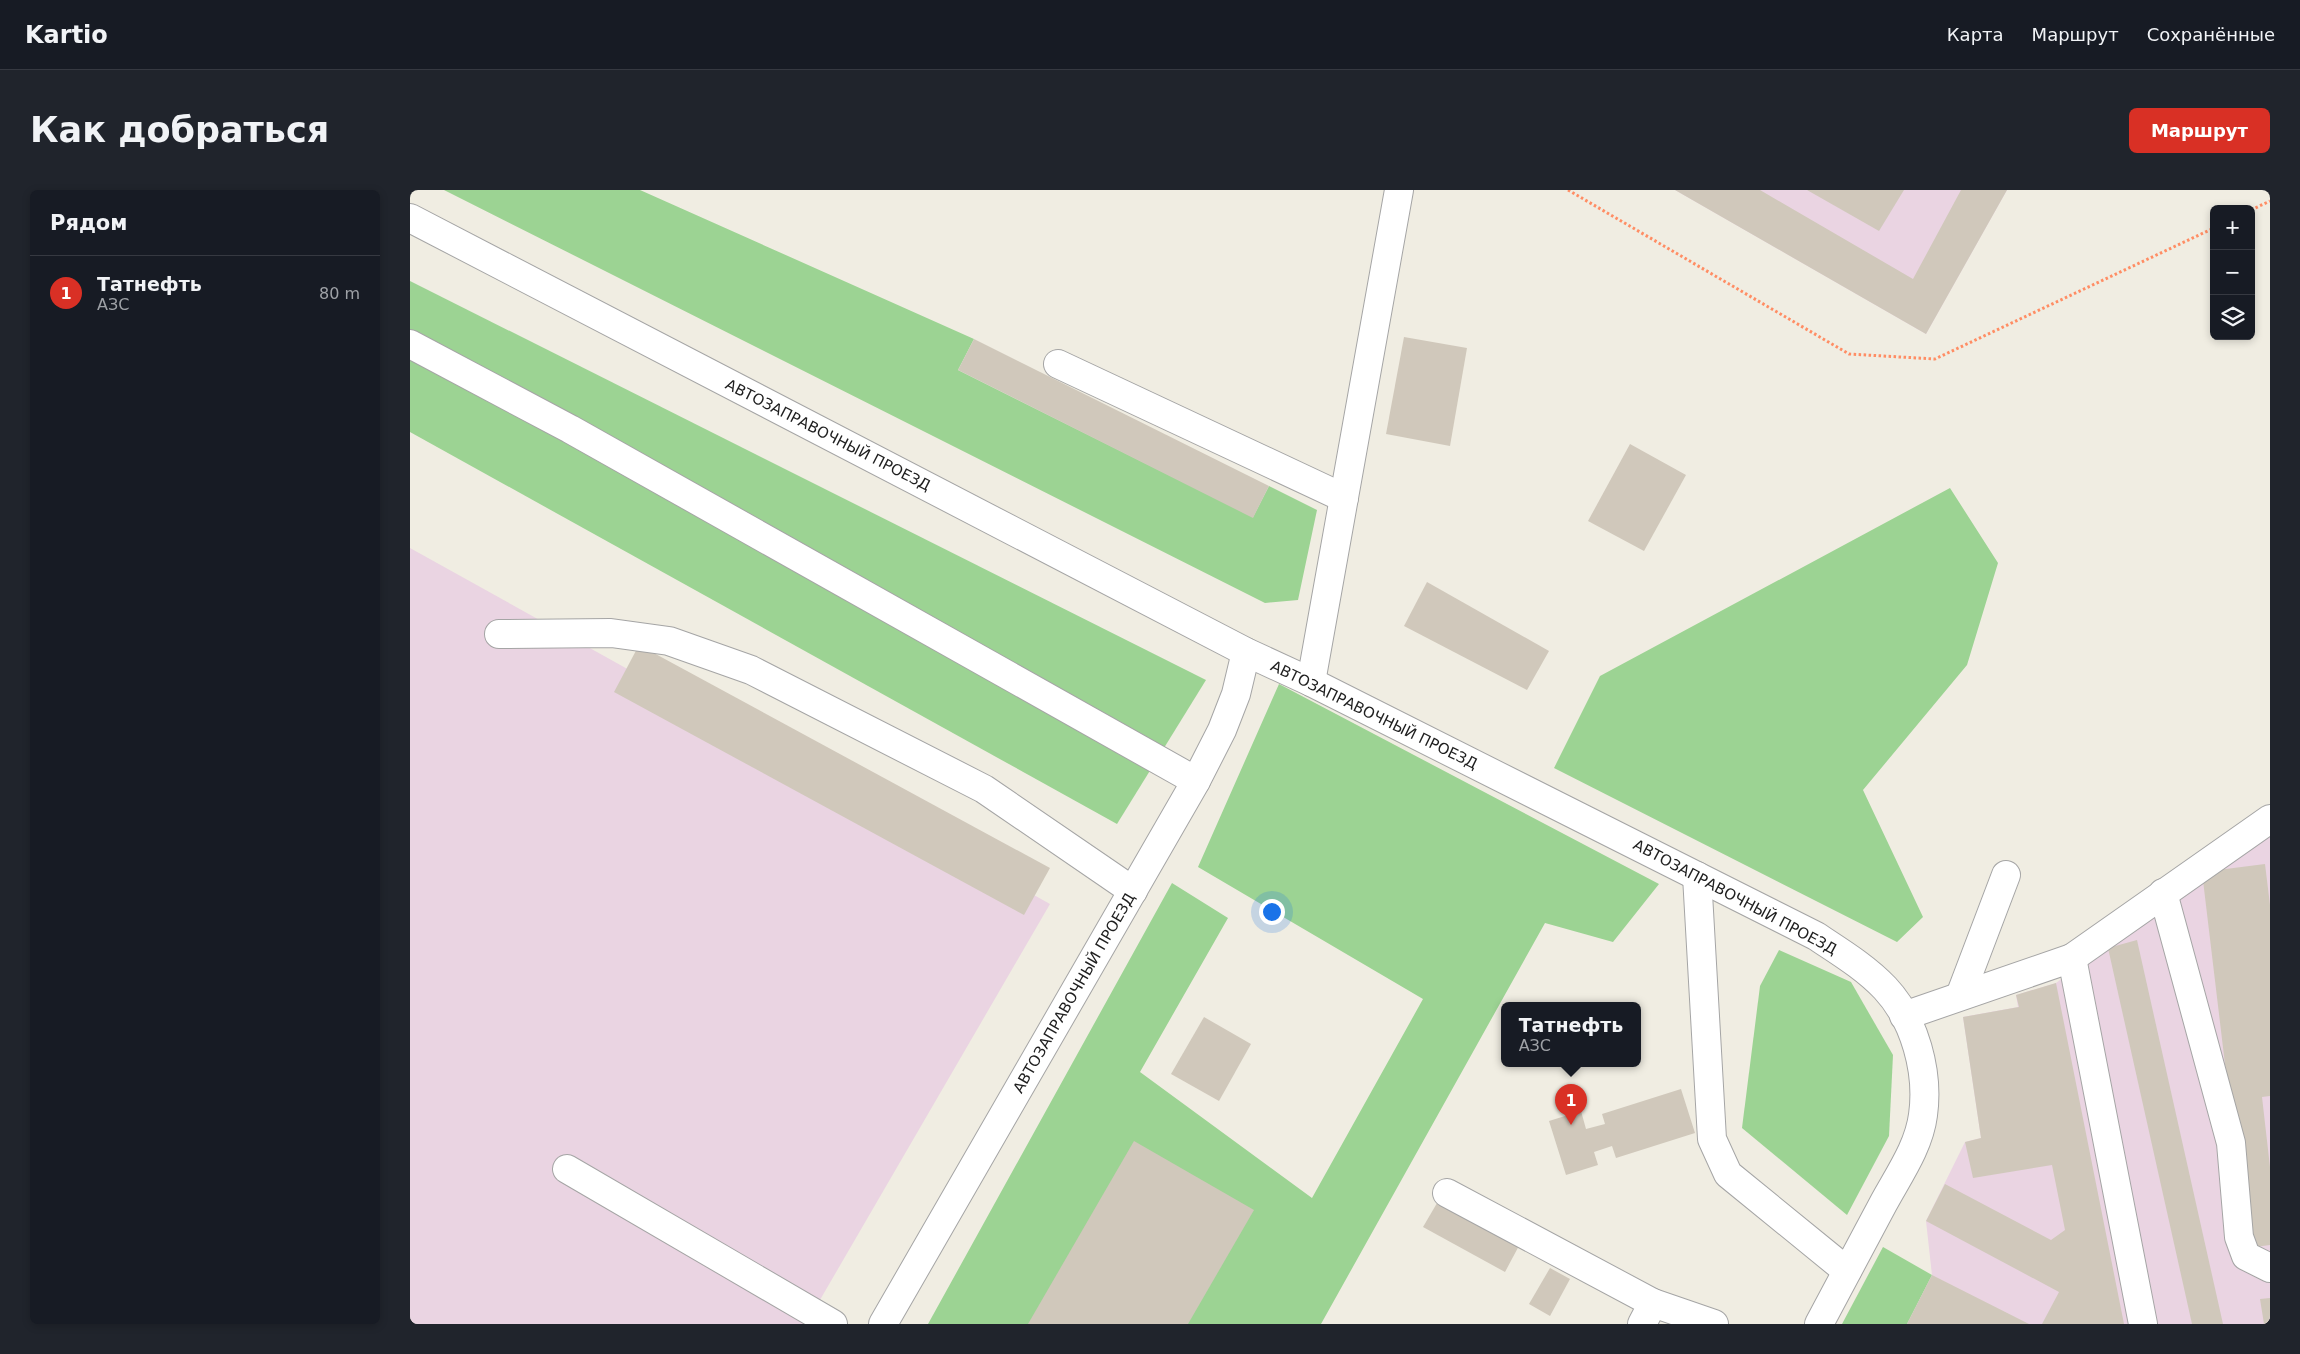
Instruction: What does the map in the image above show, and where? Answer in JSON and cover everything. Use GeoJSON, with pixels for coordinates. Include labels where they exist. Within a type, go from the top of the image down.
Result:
{"type":"FeatureCollection","features":[{"type":"Feature","properties":{"kind":"street"},"geometry":{"type":"LineString","coordinates":[[1311,682],[1399,190]]}},
{"type":"Feature","properties":{"kind":"street","name":"АВТОЗАПРАВОЧНЫЙ ПРОЕЗД"},"geometry":{"type":"LineString","coordinates":[[410,218],[1246,652],[1311,682],[1816,936],[1860,965],[1886,989],[1904,1016],[1919,1052],[1924,1084],[1923,1116],[1913,1150],[1819,1324]]}},
{"type":"Feature","properties":{"kind":"street"},"geometry":{"type":"LineString","coordinates":[[410,344],[570,428],[1196,782]]}},
{"type":"Feature","properties":{"kind":"street"},"geometry":{"type":"LineString","coordinates":[[1058,364],[1344,498]]}},
{"type":"Feature","properties":{"kind":"street"},"geometry":{"type":"LineString","coordinates":[[499,634],[611,633],[669,641],[751,670],[984,789],[1133,891]]}},
{"type":"Feature","properties":{"kind":"street","name":"АВТОЗАПРАВОЧНЫЙ ПРОЕЗД"},"geometry":{"type":"LineString","coordinates":[[883,1324],[1196,782],[1222,730],[1236,694],[1246,652]]}},
{"type":"Feature","properties":{"kind":"street"},"geometry":{"type":"LineString","coordinates":[[1904,1016],[2072,958],[2270,820]]}},
{"type":"Feature","properties":{"kind":"street"},"geometry":{"type":"LineString","coordinates":[[1960,996],[2006,875]]}},
{"type":"Feature","properties":{"kind":"street"},"geometry":{"type":"LineString","coordinates":[[1697,876],[1712,1139],[1728,1174],[1847,1270]]}},
{"type":"Feature","properties":{"kind":"street"},"geometry":{"type":"LineString","coordinates":[[2163,893],[2231,1143],[2239,1237],[2246,1256],[2270,1268]]}},
{"type":"Feature","properties":{"kind":"street"},"geometry":{"type":"LineString","coordinates":[[2072,958],[2143,1324]]}},
{"type":"Feature","properties":{"kind":"street"},"geometry":{"type":"LineString","coordinates":[[568,1169],[833,1324]]}},
{"type":"Feature","properties":{"kind":"street"},"geometry":{"type":"LineString","coordinates":[[1447,1193],[1648,1313],[1714,1324]]}},
{"type":"Feature","properties":{"kind":"path"},"geometry":{"type":"LineString","coordinates":[[1568,190],[1849,354],[1935,359],[2210,230]]}},
{"type":"Feature","properties":{"kind":"path"},"geometry":{"type":"LineString","coordinates":[[2255,208],[2270,201]]}},
{"type":"Feature","properties":{"kind":"shaded area"},"geometry":{"type":"Polygon","coordinates":[[[1675,190],[2007,190],[1926,334],[1675,190]]]}},
{"type":"Feature","properties":{"kind":"shaded area"},"geometry":{"type":"Polygon","coordinates":[[[410,548],[1050,904],[806,1324],[410,1324],[410,548]]]}},
{"type":"Feature","properties":{"kind":"shaded area"},"geometry":{"type":"Polygon","coordinates":[[[2270,836],[2270,1324],[1907,1324],[1932,1275],[1926,1221],[1965,1142],[1981,1138],[1963,1017],[2018,1007],[2016,995],[2056,983],[2202,872],[2270,836]]]}},
{"type":"Feature","properties":{"kind":"green space"},"geometry":{"type":"Polygon","coordinates":[[[444,190],[640,190],[974,339],[958,370],[1253,517],[1269,486],[1317,510],[1298,600],[1265,603],[444,190]]]}},
{"type":"Feature","properties":{"kind":"green space"},"geometry":{"type":"Polygon","coordinates":[[[410,281],[1206,680],[1117,824],[410,432],[410,281]]]}},
{"type":"Feature","properties":{"kind":"green space"},"geometry":{"type":"Polygon","coordinates":[[[1950,488],[1998,563],[1967,665],[1863,790],[1923,917],[1897,942],[1554,768],[1600,676],[1950,488]]]}},
{"type":"Feature","properties":{"kind":"green space"},"geometry":{"type":"Polygon","coordinates":[[[1279,684],[1659,884],[1613,942],[1545,923],[1321,1324],[928,1324],[1172,883],[1228,918],[1140,1072],[1312,1198],[1423,999],[1198,867],[1279,684]]]}},
{"type":"Feature","properties":{"kind":"green space"},"geometry":{"type":"Polygon","coordinates":[[[1779,950],[1851,982],[1893,1055],[1889,1136],[1847,1215],[1742,1128],[1760,986],[1779,950]]]}},
{"type":"Feature","properties":{"kind":"green space"},"geometry":{"type":"Polygon","coordinates":[[[1883,1247],[1932,1275],[1907,1324],[1842,1324],[1883,1247]]]}},
{"type":"Feature","properties":{"kind":"building"},"geometry":{"type":"Polygon","coordinates":[[[1675,190],[1760,190],[1913,279],[1961,190],[2007,190],[1926,334],[1675,190]]]}},
{"type":"Feature","properties":{"kind":"building"},"geometry":{"type":"Polygon","coordinates":[[[1807,190],[1904,190],[1879,231],[1807,190]]]}},
{"type":"Feature","properties":{"kind":"building"},"geometry":{"type":"Polygon","coordinates":[[[1404,337],[1467,348],[1450,446],[1386,434],[1404,337]]]}},
{"type":"Feature","properties":{"kind":"building"},"geometry":{"type":"Polygon","coordinates":[[[974,339],[1269,486],[1253,518],[958,370],[974,339]]]}},
{"type":"Feature","properties":{"kind":"building"},"geometry":{"type":"Polygon","coordinates":[[[1630,444],[1686,475],[1644,551],[1588,521],[1630,444]]]}},
{"type":"Feature","properties":{"kind":"building"},"geometry":{"type":"Polygon","coordinates":[[[1427,582],[1549,651],[1527,690],[1404,626],[1427,582]]]}},
{"type":"Feature","properties":{"kind":"building"},"geometry":{"type":"Polygon","coordinates":[[[639,645],[1050,868],[1024,915],[614,692],[639,645]]]}},
{"type":"Feature","properties":{"kind":"building"},"geometry":{"type":"Polygon","coordinates":[[[2265,864],[2270,905],[2270,1096],[2262,1097],[2270,1167],[2270,1245],[2247,1248],[2202,872],[2265,864]]]}},
{"type":"Feature","properties":{"kind":"building"},"geometry":{"type":"Polygon","coordinates":[[[2137,940],[2223,1324],[2192,1324],[2108,948],[2137,940]]]}},
{"type":"Feature","properties":{"kind":"building"},"geometry":{"type":"Polygon","coordinates":[[[2056,983],[2124,1324],[2042,1324],[2059,1292],[1926,1221],[1945,1184],[2051,1240],[2065,1230],[2052,1165],[1973,1178],[1965,1142],[1981,1138],[1963,1017],[2019,1007],[2016,995],[2056,983]]]}},
{"type":"Feature","properties":{"kind":"building"},"geometry":{"type":"Polygon","coordinates":[[[1204,1017],[1251,1044],[1219,1101],[1171,1074],[1204,1017]]]}},
{"type":"Feature","properties":{"kind":"building"},"geometry":{"type":"Polygon","coordinates":[[[1681,1089],[1695,1133],[1616,1158],[1612,1146],[1594,1152],[1598,1165],[1566,1175],[1549,1121],[1581,1111],[1586,1129],[1605,1124],[1602,1114],[1681,1089]]]}},
{"type":"Feature","properties":{"kind":"building"},"geometry":{"type":"Polygon","coordinates":[[[1134,1141],[1254,1210],[1188,1324],[1028,1324],[1134,1141]]]}},
{"type":"Feature","properties":{"kind":"building"},"geometry":{"type":"Polygon","coordinates":[[[1440,1198],[1521,1242],[1505,1272],[1423,1227],[1440,1198]]]}},
{"type":"Feature","properties":{"kind":"building"},"geometry":{"type":"Polygon","coordinates":[[[1550,1268],[1570,1279],[1550,1316],[1529,1304],[1550,1268]]]}},
{"type":"Feature","properties":{"kind":"building"},"geometry":{"type":"Polygon","coordinates":[[[1932,1275],[2029,1324],[1907,1324],[1932,1275]]]}},
{"type":"Feature","properties":{"kind":"building"},"geometry":{"type":"Polygon","coordinates":[[[2270,1298],[2270,1324],[2264,1324],[2260,1299],[2270,1298]]]}},
{"type":"Feature","properties":{"kind":"place","name":"Татнефть"},"geometry":{"type":"Point","coordinates":[1571,1125]}}]}
